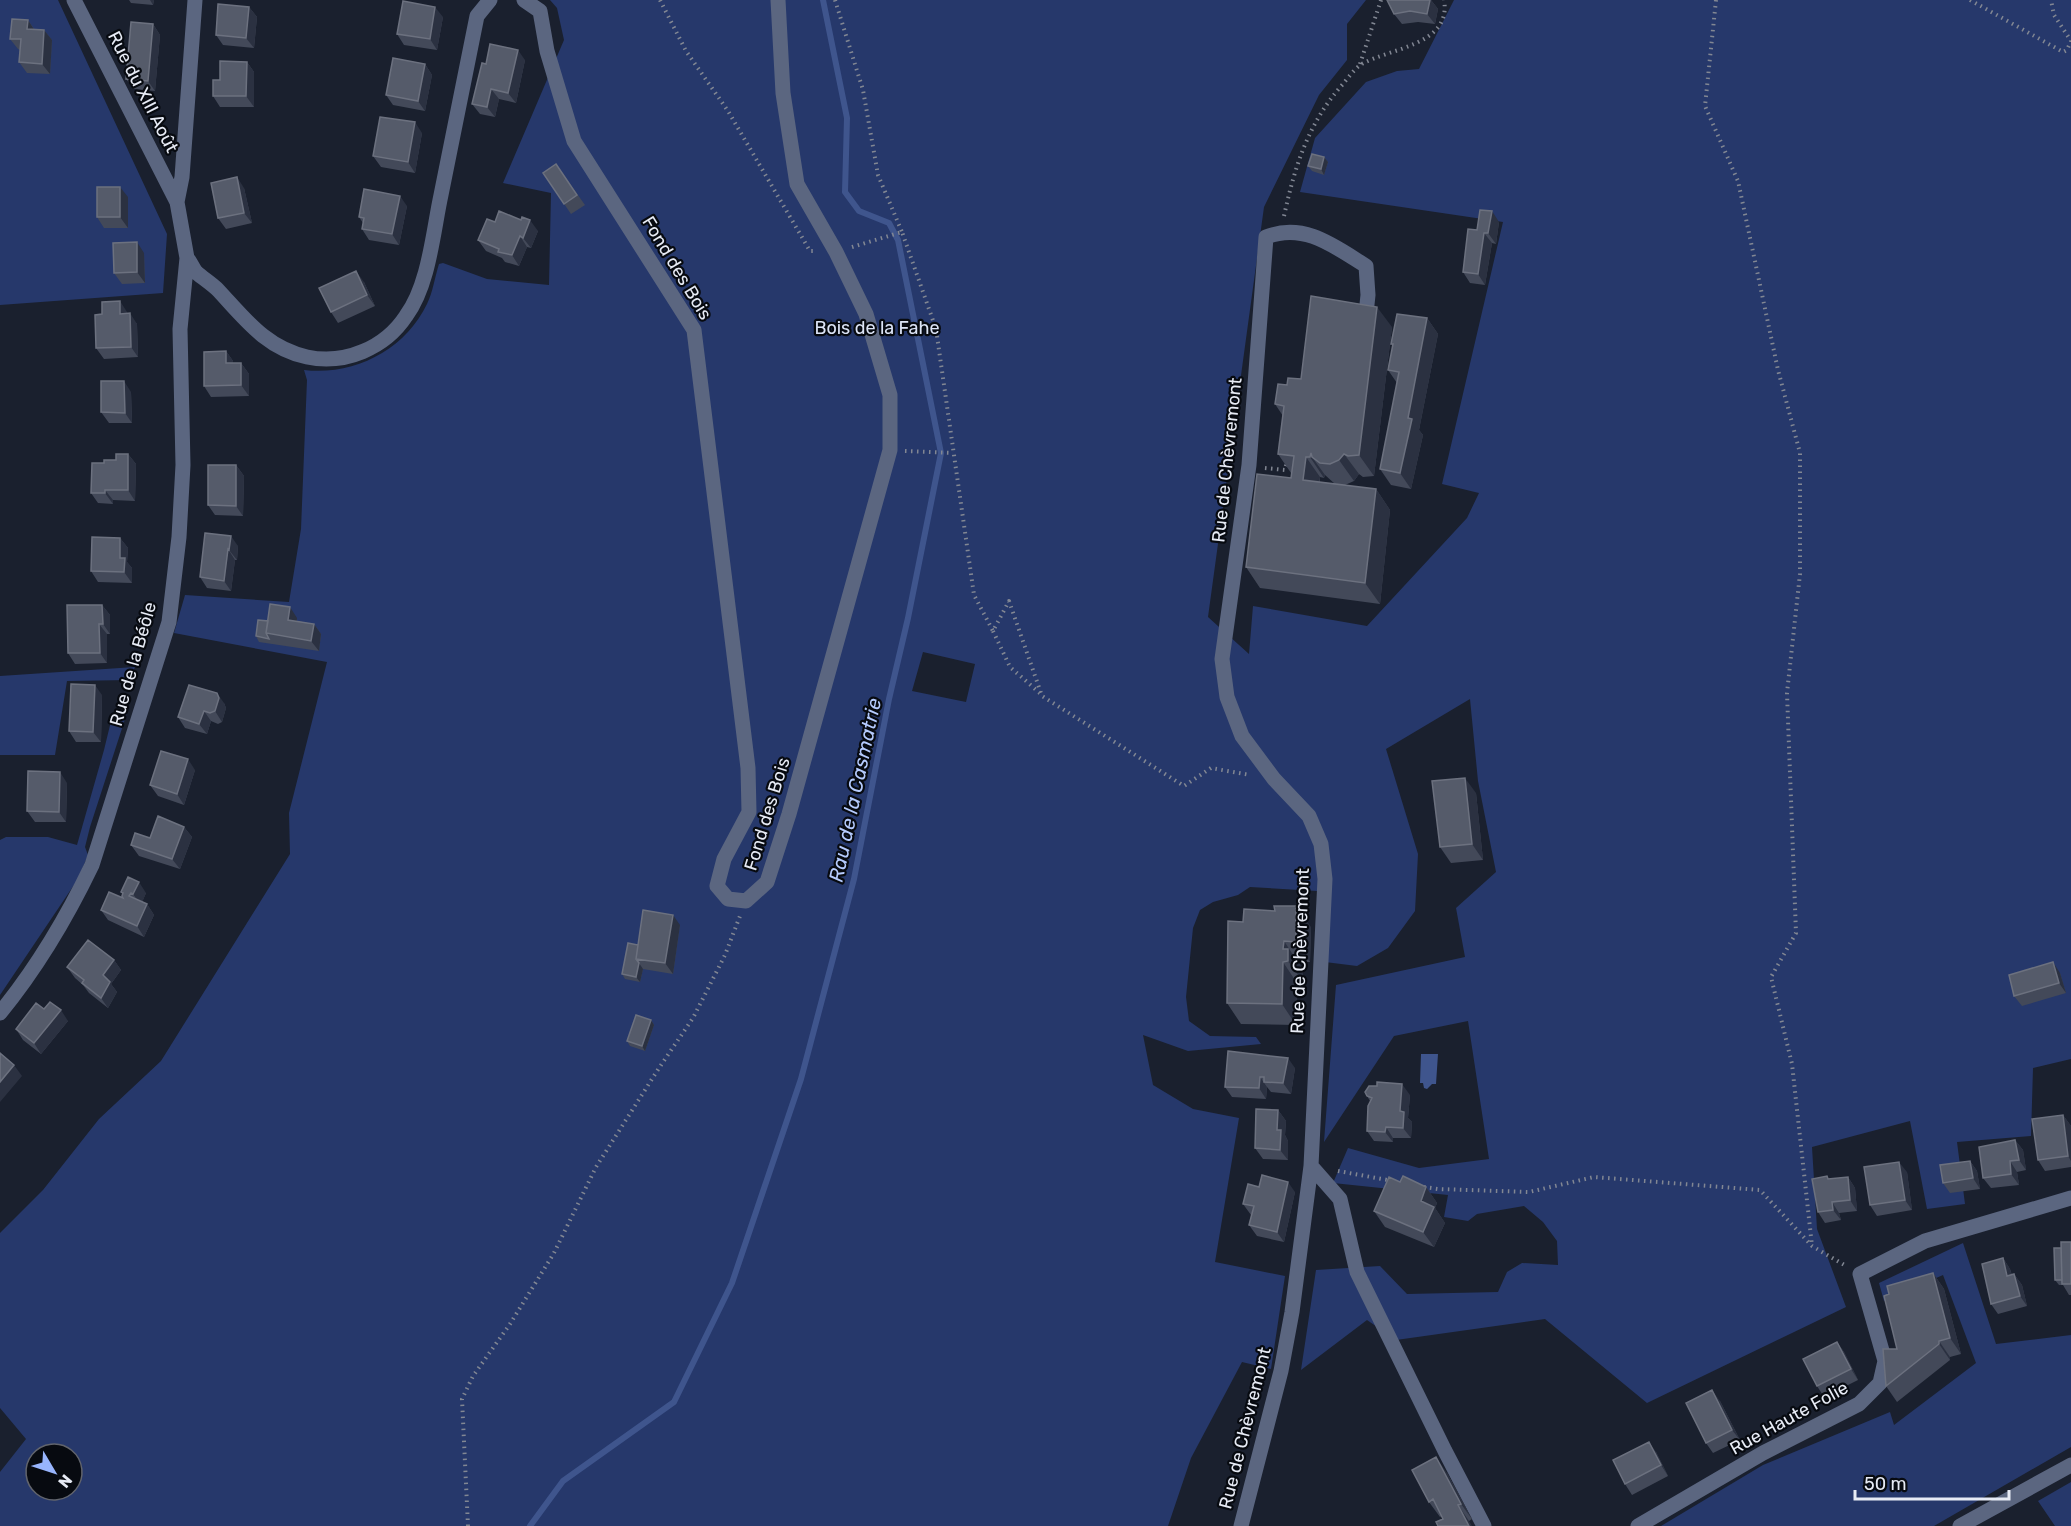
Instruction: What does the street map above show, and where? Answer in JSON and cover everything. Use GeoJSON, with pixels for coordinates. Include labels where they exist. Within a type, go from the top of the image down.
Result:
{"type":"FeatureCollection","features":[{"type":"Feature","properties":{"kind":"street","name":"Rue du XIII Août"},"geometry":{"type":"LineString","coordinates":[[74,0],[177,202]]}},
{"type":"Feature","properties":{"kind":"street"},"geometry":{"type":"LineString","coordinates":[[177,202],[182,177],[195,0]]}},
{"type":"Feature","properties":{"kind":"street"},"geometry":{"type":"LineString","coordinates":[[187,258],[197,272],[216,288],[254,330],[276,345],[300,356],[319,360],[355,355],[379,343],[397,329],[416,300],[422,279],[477,16],[490,0]]}},
{"type":"Feature","properties":{"kind":"street","name":"Fond des Bois"},"geometry":{"type":"LineString","coordinates":[[524,0],[540,11],[547,51],[574,141],[694,330],[748,768],[749,812],[724,859],[717,886],[728,898],[746,901],[767,882],[789,814],[890,450],[890,395],[866,314],[836,252],[797,184],[783,93],[778,0]]}},
{"type":"Feature","properties":{"kind":"street","name":"Rue de la Béôle"},"geometry":{"type":"LineString","coordinates":[[0,1013],[21,987],[77,897],[92,866],[169,622],[180,525],[183,465],[180,329],[187,258],[177,202]]}},
{"type":"Feature","properties":{"kind":"street"},"geometry":{"type":"LineString","coordinates":[[1280,232],[1319,237],[1366,266],[1368,295],[1366,314]]}},
{"type":"Feature","properties":{"kind":"street","name":"Rue de Chèvremont"},"geometry":{"type":"LineString","coordinates":[[1240,1526],[1281,1371],[1292,1312],[1311,1166],[1325,879],[1321,844],[1309,816],[1274,779],[1242,736],[1227,697],[1222,659],[1249,465],[1266,237],[1280,232]]}},
{"type":"Feature","properties":{"kind":"street"},"geometry":{"type":"LineString","coordinates":[[1311,1166],[1340,1199],[1357,1272],[1484,1526]]}},
{"type":"Feature","properties":{"kind":"street"},"geometry":{"type":"LineString","coordinates":[[1860,1274],[1925,1241],[2071,1198]]}},
{"type":"Feature","properties":{"kind":"street","name":"Rue Haute Folie"},"geometry":{"type":"LineString","coordinates":[[1638,1526],[1763,1453],[1859,1404],[1880,1383],[1885,1360],[1860,1274]]}},
{"type":"Feature","properties":{"kind":"street"},"geometry":{"type":"LineString","coordinates":[[1960,1526],[2071,1465]]}},
{"type":"Feature","properties":{"kind":"path"},"geometry":{"type":"LineString","coordinates":[[660,0],[686,51],[728,111],[810,250],[836,252],[901,232]]}},
{"type":"Feature","properties":{"kind":"path"},"geometry":{"type":"LineString","coordinates":[[835,0],[862,90],[878,175],[936,328],[974,595],[1010,667],[1042,696],[1184,786],[1211,768],[1274,779]]}},
{"type":"Feature","properties":{"kind":"path"},"geometry":{"type":"LineString","coordinates":[[1280,232],[1305,141],[1328,101],[1360,64],[1381,0]]}},
{"type":"Feature","properties":{"kind":"path"},"geometry":{"type":"LineString","coordinates":[[1360,64],[1432,36],[1440,24],[1445,7],[1444,0]]}},
{"type":"Feature","properties":{"kind":"path"},"geometry":{"type":"LineString","coordinates":[[1716,0],[1705,106],[1738,181],[1778,369],[1800,453],[1800,574],[1787,693],[1796,933],[1771,977],[1792,1064],[1812,1246]]}},
{"type":"Feature","properties":{"kind":"path"},"geometry":{"type":"LineString","coordinates":[[1970,0],[2063,52],[2067,50],[2071,41],[2054,15],[2051,0]]}},
{"type":"Feature","properties":{"kind":"path"},"geometry":{"type":"LineString","coordinates":[[890,450],[953,453]]}},
{"type":"Feature","properties":{"kind":"path"},"geometry":{"type":"LineString","coordinates":[[1285,470],[1287,459]]}},
{"type":"Feature","properties":{"kind":"path"},"geometry":{"type":"LineString","coordinates":[[993,631],[1009,601],[1042,696]]}},
{"type":"Feature","properties":{"kind":"path"},"geometry":{"type":"LineString","coordinates":[[468,1526],[462,1399],[473,1376],[510,1324],[554,1253],[596,1167],[693,1018],[725,955],[746,901]]}},
{"type":"Feature","properties":{"kind":"path"},"geometry":{"type":"LineString","coordinates":[[1311,1166],[1404,1183]]}},
{"type":"Feature","properties":{"kind":"path"},"geometry":{"type":"LineString","coordinates":[[1415,1185],[1438,1189],[1530,1192],[1594,1177],[1760,1190],[1812,1246],[1860,1274]]}},
{"type":"Feature","properties":{"kind":"green space"},"geometry":{"type":"Polygon","coordinates":[[[0,0],[58,0],[167,234],[163,293],[0,305],[0,0]]]}},
{"type":"Feature","properties":{"kind":"green space","name":"Bois de la Fahe"},"geometry":{"type":"Polygon","coordinates":[[[550,0],[1366,0],[1347,24],[1347,60],[1319,95],[1264,207],[1208,617],[1249,654],[1253,606],[1367,626],[1467,518],[1479,493],[1442,484],[1503,222],[1300,192],[1315,138],[1366,82],[1397,71],[1419,69],[1454,0],[2071,0],[2071,1059],[2033,1068],[2031,1136],[1957,1142],[1965,1204],[1927,1209],[1910,1121],[1812,1147],[1817,1229],[1846,1307],[1647,1403],[1545,1319],[1396,1340],[1367,1320],[1301,1370],[1316,1270],[1380,1266],[1407,1294],[1498,1292],[1507,1272],[1522,1263],[1558,1265],[1557,1241],[1543,1222],[1524,1206],[1477,1214],[1468,1221],[1444,1217],[1448,1195],[1333,1183],[1348,1148],[1419,1168],[1489,1159],[1468,1021],[1394,1036],[1324,1142],[1336,985],[1465,957],[1456,908],[1496,872],[1478,781],[1470,699],[1386,749],[1418,854],[1415,911],[1388,948],[1357,966],[1317,961],[1317,891],[1250,887],[1238,895],[1213,902],[1200,910],[1193,928],[1186,997],[1189,1021],[1210,1036],[1256,1037],[1261,1044],[1188,1051],[1143,1035],[1153,1085],[1193,1109],[1239,1118],[1215,1262],[1285,1276],[1271,1369],[1242,1362],[1191,1458],[1168,1526],[0,1526],[0,1472],[26,1439],[0,1408],[0,1233],[43,1190],[99,1119],[161,1061],[290,854],[289,813],[327,662],[174,633],[185,595],[289,602],[301,529],[307,380],[304,370],[341,369],[359,364],[392,347],[406,335],[427,304],[439,264],[443,263],[487,279],[549,285],[551,193],[503,183],[564,40],[557,8],[550,0]],[[923,652],[912,691],[966,702],[975,664],[923,652]]]}},
{"type":"Feature","properties":{"kind":"green space"},"geometry":{"type":"Polygon","coordinates":[[[135,667],[130,680],[67,681],[55,755],[0,755],[0,676],[135,667]]]}},
{"type":"Feature","properties":{"kind":"green space"},"geometry":{"type":"Polygon","coordinates":[[[127,713],[90,827],[85,847],[88,855],[78,879],[0,995],[0,840],[6,837],[48,837],[77,845],[112,717],[127,713]]]}},
{"type":"Feature","properties":{"kind":"green space"},"geometry":{"type":"Polygon","coordinates":[[[1963,1243],[1996,1344],[2071,1335],[2071,1447],[1934,1526],[1661,1526],[1763,1465],[1890,1412],[1894,1425],[1976,1363],[1943,1275],[1884,1301],[1879,1283],[1963,1243]]]}},
{"type":"Feature","properties":{"kind":"green space"},"geometry":{"type":"Polygon","coordinates":[[[2071,1482],[2071,1526],[2055,1526],[2038,1501],[2071,1482]]]}},
{"type":"Feature","properties":{"kind":"shaded area"},"geometry":{"type":"Polygon","coordinates":[[[1421,1054],[1438,1054],[1436,1084],[1432,1084],[1427,1089],[1424,1088],[1423,1083],[1420,1083],[1421,1054]]]}},
{"type":"Feature","properties":{"kind":"building"},"geometry":{"type":"Polygon","coordinates":[[[1387,0],[1430,0],[1427,14],[1410,11],[1394,14],[1387,0]]]}},
{"type":"Feature","properties":{"kind":"building"},"geometry":{"type":"Polygon","coordinates":[[[403,1],[435,7],[430,39],[397,34],[403,1]]]}},
{"type":"Feature","properties":{"kind":"building"},"geometry":{"type":"Polygon","coordinates":[[[218,4],[249,7],[246,38],[216,35],[218,4]]]}},
{"type":"Feature","properties":{"kind":"building"},"geometry":{"type":"Polygon","coordinates":[[[12,19],[28,20],[27,29],[44,30],[42,64],[19,62],[21,39],[10,39],[12,19]]]}},
{"type":"Feature","properties":{"kind":"building"},"geometry":{"type":"Polygon","coordinates":[[[131,22],[153,24],[148,81],[126,79],[131,22]]]}},
{"type":"Feature","properties":{"kind":"building"},"geometry":{"type":"Polygon","coordinates":[[[490,44],[518,50],[508,93],[491,89],[487,107],[472,104],[482,63],[486,64],[490,44]]]}},
{"type":"Feature","properties":{"kind":"building"},"geometry":{"type":"Polygon","coordinates":[[[393,58],[425,64],[418,101],[386,95],[393,58]]]}},
{"type":"Feature","properties":{"kind":"building"},"geometry":{"type":"Polygon","coordinates":[[[220,61],[247,62],[246,96],[213,96],[213,80],[220,80],[220,61]]]}},
{"type":"Feature","properties":{"kind":"building"},"geometry":{"type":"Polygon","coordinates":[[[380,117],[415,122],[408,162],[373,156],[380,117]]]}},
{"type":"Feature","properties":{"kind":"building"},"geometry":{"type":"Polygon","coordinates":[[[1312,154],[1324,157],[1321,169],[1308,166],[1312,154]]]}},
{"type":"Feature","properties":{"kind":"building"},"geometry":{"type":"Polygon","coordinates":[[[556,164],[577,195],[564,204],[543,173],[556,164]]]}},
{"type":"Feature","properties":{"kind":"building"},"geometry":{"type":"Polygon","coordinates":[[[237,177],[244,213],[218,218],[211,183],[237,177]]]}},
{"type":"Feature","properties":{"kind":"building"},"geometry":{"type":"Polygon","coordinates":[[[97,187],[120,187],[120,217],[97,217],[97,187]]]}},
{"type":"Feature","properties":{"kind":"building"},"geometry":{"type":"Polygon","coordinates":[[[364,189],[400,196],[392,234],[362,229],[364,218],[359,217],[364,189]]]}},
{"type":"Feature","properties":{"kind":"building"},"geometry":{"type":"Polygon","coordinates":[[[1480,210],[1492,211],[1488,233],[1484,233],[1478,274],[1463,272],[1468,229],[1477,230],[1480,210]]]}},
{"type":"Feature","properties":{"kind":"building"},"geometry":{"type":"Polygon","coordinates":[[[499,211],[521,220],[522,217],[530,220],[523,238],[520,236],[512,255],[498,252],[499,249],[478,240],[487,219],[495,222],[499,211]]]}},
{"type":"Feature","properties":{"kind":"building"},"geometry":{"type":"Polygon","coordinates":[[[137,242],[137,272],[114,273],[113,243],[137,242]]]}},
{"type":"Feature","properties":{"kind":"building"},"geometry":{"type":"Polygon","coordinates":[[[356,271],[367,295],[331,312],[319,288],[356,271]]]}},
{"type":"Feature","properties":{"kind":"building"},"geometry":{"type":"Polygon","coordinates":[[[1311,296],[1377,307],[1359,455],[1344,454],[1339,460],[1330,464],[1320,463],[1312,457],[1311,453],[1310,457],[1306,457],[1303,480],[1376,489],[1365,583],[1246,567],[1257,474],[1291,478],[1294,456],[1278,454],[1284,406],[1275,404],[1278,384],[1287,385],[1288,378],[1301,379],[1311,296]]]}},
{"type":"Feature","properties":{"kind":"building"},"geometry":{"type":"Polygon","coordinates":[[[120,301],[120,314],[130,313],[131,347],[96,348],[95,315],[102,314],[102,302],[120,301]]]}},
{"type":"Feature","properties":{"kind":"building"},"geometry":{"type":"Polygon","coordinates":[[[1397,314],[1427,318],[1408,418],[1412,419],[1400,473],[1380,469],[1399,372],[1388,370],[1397,314]]]}},
{"type":"Feature","properties":{"kind":"building"},"geometry":{"type":"Polygon","coordinates":[[[226,351],[226,363],[241,363],[241,385],[204,386],[204,352],[226,351]]]}},
{"type":"Feature","properties":{"kind":"building"},"geometry":{"type":"Polygon","coordinates":[[[101,381],[124,381],[125,413],[101,412],[101,381]]]}},
{"type":"Feature","properties":{"kind":"building"},"geometry":{"type":"Polygon","coordinates":[[[116,454],[128,454],[128,490],[105,490],[105,493],[91,493],[92,463],[116,460],[116,454]]]}},
{"type":"Feature","properties":{"kind":"building"},"geometry":{"type":"Polygon","coordinates":[[[208,465],[236,465],[236,506],[208,505],[208,465]]]}},
{"type":"Feature","properties":{"kind":"building"},"geometry":{"type":"Polygon","coordinates":[[[205,533],[231,536],[224,581],[200,577],[205,533]]]}},
{"type":"Feature","properties":{"kind":"building"},"geometry":{"type":"Polygon","coordinates":[[[92,537],[120,538],[120,558],[125,558],[124,572],[91,571],[92,537]]]}},
{"type":"Feature","properties":{"kind":"building"},"geometry":{"type":"Polygon","coordinates":[[[270,604],[290,607],[288,620],[314,624],[311,641],[266,633],[270,604]]]}},
{"type":"Feature","properties":{"kind":"building"},"geometry":{"type":"Polygon","coordinates":[[[67,605],[102,605],[103,624],[99,624],[100,653],[68,653],[67,605]]]}},
{"type":"Feature","properties":{"kind":"building"},"geometry":{"type":"Polygon","coordinates":[[[258,620],[268,621],[266,633],[269,639],[256,636],[258,620]]]}},
{"type":"Feature","properties":{"kind":"building"},"geometry":{"type":"Polygon","coordinates":[[[71,684],[95,685],[93,732],[69,731],[71,684]]]}},
{"type":"Feature","properties":{"kind":"building"},"geometry":{"type":"Polygon","coordinates":[[[189,685],[217,693],[219,698],[215,711],[210,713],[204,711],[199,724],[178,717],[189,685]]]}},
{"type":"Feature","properties":{"kind":"building"},"geometry":{"type":"Polygon","coordinates":[[[161,751],[188,759],[177,794],[150,785],[161,751]]]}},
{"type":"Feature","properties":{"kind":"building"},"geometry":{"type":"Polygon","coordinates":[[[28,771],[60,772],[59,812],[27,811],[28,771]]]}},
{"type":"Feature","properties":{"kind":"building"},"geometry":{"type":"Polygon","coordinates":[[[1465,778],[1472,844],[1440,847],[1432,781],[1465,778]]]}},
{"type":"Feature","properties":{"kind":"building"},"geometry":{"type":"Polygon","coordinates":[[[158,816],[184,827],[172,859],[131,845],[135,833],[150,838],[158,816]]]}},
{"type":"Feature","properties":{"kind":"building"},"geometry":{"type":"Polygon","coordinates":[[[128,877],[139,882],[133,894],[129,896],[147,904],[137,926],[101,910],[109,892],[123,898],[121,892],[128,877]]]}},
{"type":"Feature","properties":{"kind":"building"},"geometry":{"type":"Polygon","coordinates":[[[1274,906],[1296,906],[1296,942],[1284,941],[1283,949],[1288,949],[1288,961],[1283,962],[1282,1004],[1227,1003],[1228,921],[1243,922],[1244,909],[1275,911],[1274,906]]]}},
{"type":"Feature","properties":{"kind":"building"},"geometry":{"type":"Polygon","coordinates":[[[643,910],[673,915],[665,963],[636,959],[643,910]]]}},
{"type":"Feature","properties":{"kind":"building"},"geometry":{"type":"Polygon","coordinates":[[[88,940],[114,960],[103,975],[110,982],[101,998],[82,983],[84,980],[67,967],[88,940]]]}},
{"type":"Feature","properties":{"kind":"building"},"geometry":{"type":"Polygon","coordinates":[[[628,943],[638,945],[636,959],[639,963],[636,977],[622,974],[628,943]]]}},
{"type":"Feature","properties":{"kind":"building"},"geometry":{"type":"Polygon","coordinates":[[[2053,962],[2059,983],[2014,996],[2009,975],[2053,962]]]}},
{"type":"Feature","properties":{"kind":"building"},"geometry":{"type":"Polygon","coordinates":[[[50,1002],[61,1010],[34,1043],[16,1029],[36,1003],[44,1009],[50,1002]]]}},
{"type":"Feature","properties":{"kind":"building"},"geometry":{"type":"Polygon","coordinates":[[[636,1015],[651,1020],[642,1046],[627,1041],[636,1015]]]}},
{"type":"Feature","properties":{"kind":"building"},"geometry":{"type":"Polygon","coordinates":[[[1228,1051],[1288,1058],[1283,1083],[1264,1082],[1264,1077],[1260,1077],[1259,1088],[1225,1087],[1228,1051]]]}},
{"type":"Feature","properties":{"kind":"building"},"geometry":{"type":"Polygon","coordinates":[[[0,1053],[14,1065],[0,1082],[0,1053]]]}},
{"type":"Feature","properties":{"kind":"building"},"geometry":{"type":"Polygon","coordinates":[[[1377,1082],[1402,1084],[1400,1111],[1404,1112],[1403,1128],[1386,1127],[1385,1132],[1367,1131],[1368,1106],[1372,1098],[1365,1092],[1369,1086],[1377,1086],[1377,1082]]]}},
{"type":"Feature","properties":{"kind":"building"},"geometry":{"type":"Polygon","coordinates":[[[1256,1109],[1278,1110],[1277,1130],[1281,1130],[1280,1150],[1255,1148],[1256,1109]]]}},
{"type":"Feature","properties":{"kind":"building"},"geometry":{"type":"Polygon","coordinates":[[[2063,1115],[2068,1156],[2038,1160],[2032,1119],[2063,1115]]]}},
{"type":"Feature","properties":{"kind":"building"},"geometry":{"type":"Polygon","coordinates":[[[2015,1140],[2019,1160],[2010,1161],[2011,1174],[1983,1178],[1979,1147],[2015,1140]]]}},
{"type":"Feature","properties":{"kind":"building"},"geometry":{"type":"Polygon","coordinates":[[[1970,1161],[1973,1178],[1943,1183],[1940,1165],[1970,1161]]]}},
{"type":"Feature","properties":{"kind":"building"},"geometry":{"type":"Polygon","coordinates":[[[1899,1162],[1905,1200],[1870,1205],[1864,1167],[1899,1162]]]}},
{"type":"Feature","properties":{"kind":"building"},"geometry":{"type":"Polygon","coordinates":[[[1262,1175],[1288,1182],[1277,1232],[1249,1225],[1254,1206],[1243,1204],[1248,1184],[1259,1187],[1262,1175]]]}},
{"type":"Feature","properties":{"kind":"building"},"geometry":{"type":"Polygon","coordinates":[[[1403,1176],[1426,1187],[1421,1201],[1434,1207],[1423,1232],[1374,1211],[1389,1177],[1400,1182],[1403,1176]]]}},
{"type":"Feature","properties":{"kind":"building"},"geometry":{"type":"Polygon","coordinates":[[[1827,1176],[1828,1179],[1848,1177],[1850,1200],[1832,1202],[1833,1210],[1818,1212],[1812,1179],[1827,1176]]]}},
{"type":"Feature","properties":{"kind":"building"},"geometry":{"type":"Polygon","coordinates":[[[2061,1242],[2071,1242],[2071,1284],[2062,1284],[2061,1242]]]}},
{"type":"Feature","properties":{"kind":"building"},"geometry":{"type":"Polygon","coordinates":[[[2054,1248],[2061,1248],[2062,1280],[2055,1280],[2054,1248]]]}},
{"type":"Feature","properties":{"kind":"building"},"geometry":{"type":"Polygon","coordinates":[[[2003,1258],[2007,1276],[2014,1274],[2020,1296],[1991,1304],[1982,1264],[2003,1258]]]}},
{"type":"Feature","properties":{"kind":"building"},"geometry":{"type":"Polygon","coordinates":[[[1933,1273],[1950,1338],[1939,1341],[1939,1344],[1886,1386],[1883,1349],[1897,1349],[1884,1296],[1889,1294],[1887,1286],[1933,1273]]]}},
{"type":"Feature","properties":{"kind":"building"},"geometry":{"type":"Polygon","coordinates":[[[1837,1342],[1851,1369],[1817,1386],[1803,1359],[1837,1342]]]}},
{"type":"Feature","properties":{"kind":"building"},"geometry":{"type":"Polygon","coordinates":[[[1712,1390],[1732,1430],[1706,1443],[1686,1403],[1712,1390]]]}},
{"type":"Feature","properties":{"kind":"building"},"geometry":{"type":"Polygon","coordinates":[[[1649,1442],[1661,1465],[1625,1484],[1613,1460],[1649,1442]]]}},
{"type":"Feature","properties":{"kind":"building"},"geometry":{"type":"Polygon","coordinates":[[[1436,1457],[1461,1504],[1458,1505],[1469,1526],[1438,1526],[1436,1522],[1443,1519],[1433,1499],[1429,1502],[1412,1470],[1436,1457]]]}},
{"type":"Feature","properties":{"kind":"waterway","name":"Rau de la Casmatrie"},"geometry":{"type":"LineString","coordinates":[[530,1526],[563,1481],[674,1402],[732,1283],[801,1079],[854,879],[941,453],[898,240],[889,223],[859,211],[845,192],[847,118],[823,0]]}}]}
